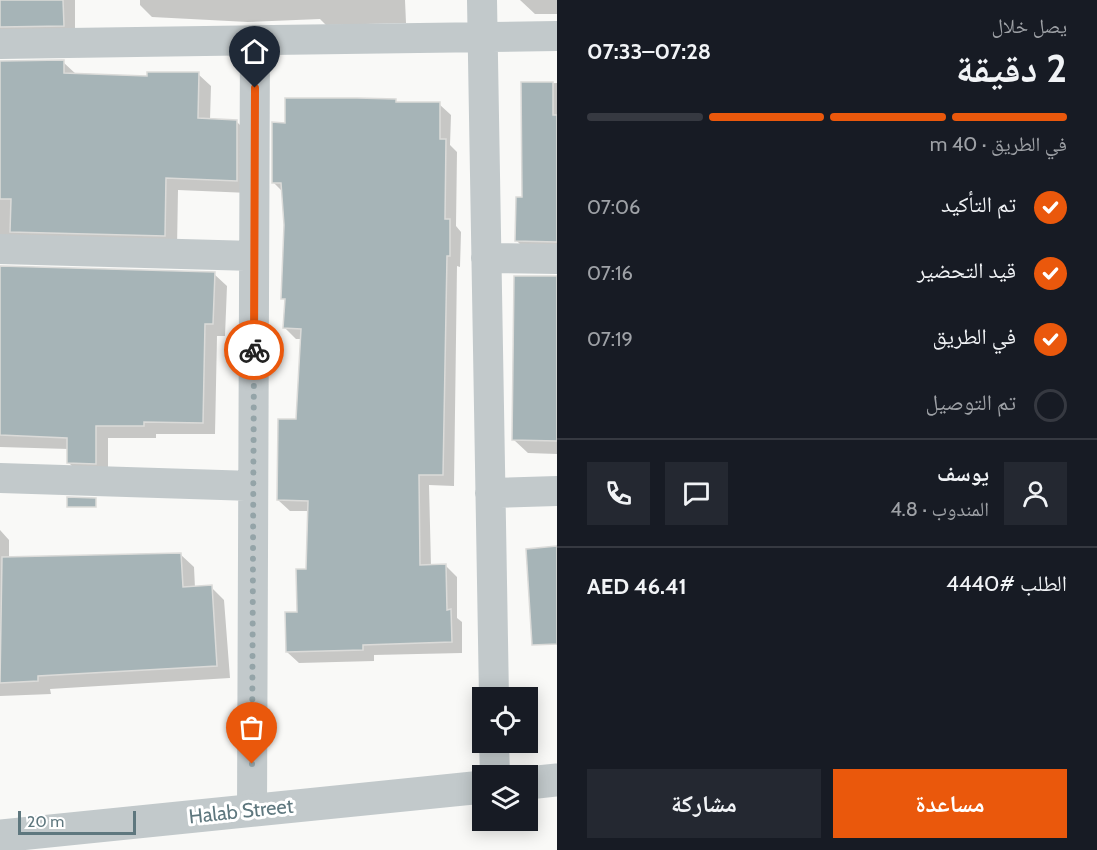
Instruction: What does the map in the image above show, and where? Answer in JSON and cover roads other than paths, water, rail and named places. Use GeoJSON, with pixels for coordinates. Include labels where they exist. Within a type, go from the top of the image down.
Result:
{"type":"FeatureCollection","features":[{"type":"Feature","properties":{"kind":"street"},"geometry":{"type":"LineString","coordinates":[[482,0],[494,687]]}},
{"type":"Feature","properties":{"kind":"street"},"geometry":{"type":"LineString","coordinates":[[0,44],[557,36]]}},
{"type":"Feature","properties":{"kind":"street"},"geometry":{"type":"LineString","coordinates":[[252,810],[255,40]]}},
{"type":"Feature","properties":{"kind":"street"},"geometry":{"type":"LineString","coordinates":[[0,249],[254,256]]}},
{"type":"Feature","properties":{"kind":"street"},"geometry":{"type":"LineString","coordinates":[[486,258],[557,259]]}},
{"type":"Feature","properties":{"kind":"street"},"geometry":{"type":"LineString","coordinates":[[0,478],[253,486]]}},
{"type":"Feature","properties":{"kind":"street"},"geometry":{"type":"LineString","coordinates":[[490,493],[557,491]]}},
{"type":"Feature","properties":{"kind":"street"},"geometry":{"type":"LineString","coordinates":[[538,782],[557,780]]}},
{"type":"Feature","properties":{"kind":"street","name":"Halab Street"},"geometry":{"type":"LineString","coordinates":[[0,836],[472,788]]}}]}
